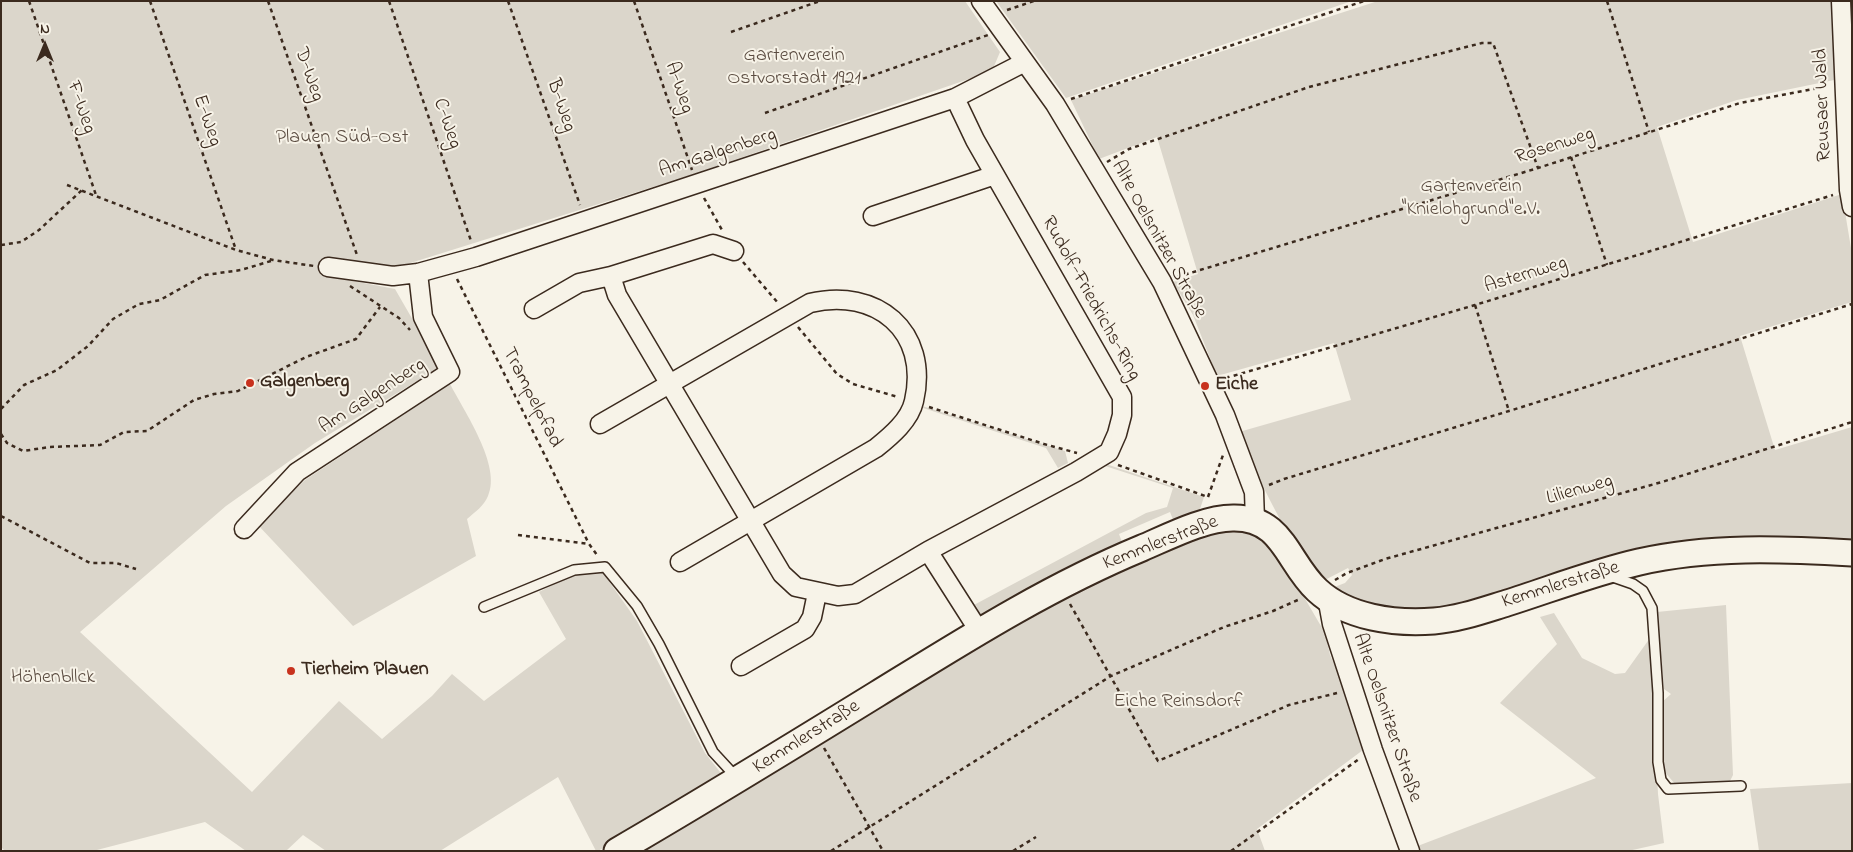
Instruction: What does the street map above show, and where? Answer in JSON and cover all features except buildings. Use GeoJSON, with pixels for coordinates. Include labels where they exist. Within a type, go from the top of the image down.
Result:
{"type":"FeatureCollection","features":[{"type":"Feature","properties":{"kind":"street","name":"Alte Oelsnitzer Straße"},"geometry":{"type":"LineString","coordinates":[[981,1],[1055,104],[1162,282],[1231,432],[1254,492],[1255,520]]}},
{"type":"Feature","properties":{"kind":"street","name":"Reusaer Wald"},"geometry":{"type":"LineString","coordinates":[[1841,1],[1850,198]]}},
{"type":"Feature","properties":{"kind":"street","name":"Am Galgenberg"},"geometry":{"type":"LineString","coordinates":[[328,267],[393,276],[418,273],[476,257],[955,98],[1025,62]]}},
{"type":"Feature","properties":{"kind":"street","name":"Rudolf-Friedrichs-Ring"},"geometry":{"type":"LineString","coordinates":[[611,276],[617,295],[782,574],[796,587],[817,593],[838,596],[855,594],[928,551],[1076,472],[1109,452],[1117,434],[1122,415],[1122,397],[995,175],[955,98]]}},
{"type":"Feature","properties":{"kind":"street"},"geometry":{"type":"LineString","coordinates":[[873,216],[995,175]]}},
{"type":"Feature","properties":{"kind":"street"},"geometry":{"type":"LineString","coordinates":[[534,310],[579,283],[611,276],[713,244],[734,251]]}},
{"type":"Feature","properties":{"kind":"street","name":"Am Galgenberg"},"geometry":{"type":"LineString","coordinates":[[244,529],[297,472],[450,372],[423,317],[418,273]]}},
{"type":"Feature","properties":{"kind":"street"},"geometry":{"type":"LineString","coordinates":[[600,424],[810,303],[831,298],[872,305],[890,316],[902,330],[912,349],[917,370],[914,402],[897,430],[876,448],[680,562]]}},
{"type":"Feature","properties":{"kind":"street","name":"Kemmlerstraße"},"geometry":{"type":"LineString","coordinates":[[617,851],[739,780],[979,631],[1060,585],[1128,554],[1198,526],[1231,518],[1255,520],[1276,533],[1322,594],[1344,607],[1385,620],[1407,622],[1437,621],[1475,613],[1637,563],[1679,554],[1791,550],[1852,553]]}},
{"type":"Feature","properties":{"kind":"street"},"geometry":{"type":"LineString","coordinates":[[928,551],[979,631]]}},
{"type":"Feature","properties":{"kind":"street"},"geometry":{"type":"LineString","coordinates":[[741,666],[805,629],[812,617],[817,593]]}},
{"type":"Feature","properties":{"kind":"street","name":"Alte Oelsnitzer Straße"},"geometry":{"type":"LineString","coordinates":[[1322,594],[1372,750],[1410,851]]}},
{"type":"Feature","properties":{"kind":"lane"},"geometry":{"type":"LineString","coordinates":[[484,607],[574,570],[605,567],[637,606],[714,752],[739,780]]}},
{"type":"Feature","properties":{"kind":"lane"},"geometry":{"type":"LineString","coordinates":[[1603,573],[1644,590],[1652,608],[1658,693],[1658,762],[1662,780],[1668,789],[1741,786]]}},
{"type":"Feature","properties":{"kind":"path","name":"F-Weg"},"geometry":{"type":"LineString","coordinates":[[29,1],[96,195]]}},
{"type":"Feature","properties":{"kind":"path","name":"E-Weg"},"geometry":{"type":"LineString","coordinates":[[150,1],[236,250]]}},
{"type":"Feature","properties":{"kind":"path","name":"D-Weg"},"geometry":{"type":"LineString","coordinates":[[268,1],[362,271]]}},
{"type":"Feature","properties":{"kind":"path","name":"C-Weg"},"geometry":{"type":"LineString","coordinates":[[389,1],[476,257]]}},
{"type":"Feature","properties":{"kind":"path","name":"B-Weg"},"geometry":{"type":"LineString","coordinates":[[508,1],[585,221]]}},
{"type":"Feature","properties":{"kind":"path","name":"A-Weg"},"geometry":{"type":"LineString","coordinates":[[634,1],[696,184]]}},
{"type":"Feature","properties":{"kind":"path"},"geometry":{"type":"LineString","coordinates":[[731,32],[820,1]]}},
{"type":"Feature","properties":{"kind":"path"},"geometry":{"type":"LineString","coordinates":[[992,16],[1034,1]]}},
{"type":"Feature","properties":{"kind":"path"},"geometry":{"type":"LineString","coordinates":[[1055,104],[1364,1]]}},
{"type":"Feature","properties":{"kind":"path"},"geometry":{"type":"LineString","coordinates":[[1607,1],[1649,132]]}},
{"type":"Feature","properties":{"kind":"path"},"geometry":{"type":"LineString","coordinates":[[765,113],[1002,30]]}},
{"type":"Feature","properties":{"kind":"path"},"geometry":{"type":"LineString","coordinates":[[1095,168],[1129,149],[1309,87],[1482,43],[1493,43],[1538,168]]}},
{"type":"Feature","properties":{"kind":"path","name":"Rosenweg"},"geometry":{"type":"LineString","coordinates":[[1162,282],[1538,168],[1740,103],[1844,83]]}},
{"type":"Feature","properties":{"kind":"path"},"geometry":{"type":"LineString","coordinates":[[1571,157],[1607,265]]}},
{"type":"Feature","properties":{"kind":"path"},"geometry":{"type":"LineString","coordinates":[[67,185],[236,250],[274,260],[328,267],[359,294],[399,318],[419,338],[436,344]]}},
{"type":"Feature","properties":{"kind":"path"},"geometry":{"type":"LineString","coordinates":[[1,245],[21,242],[40,230],[82,190]]}},
{"type":"Feature","properties":{"kind":"path","name":"Asternweg"},"geometry":{"type":"LineString","coordinates":[[1209,383],[1475,306],[1607,265],[1850,198]]}},
{"type":"Feature","properties":{"kind":"path"},"geometry":{"type":"LineString","coordinates":[[1,409],[24,385],[57,370],[88,346],[113,319],[139,304],[160,300],[205,275],[241,270],[274,260]]}},
{"type":"Feature","properties":{"kind":"path","name":"Trampelpfad"},"geometry":{"type":"LineString","coordinates":[[449,264],[589,544],[605,567]]}},
{"type":"Feature","properties":{"kind":"path"},"geometry":{"type":"LineString","coordinates":[[1254,492],[1284,479],[1510,411],[1852,304]]}},
{"type":"Feature","properties":{"kind":"path"},"geometry":{"type":"LineString","coordinates":[[1475,306],[1510,411]]}},
{"type":"Feature","properties":{"kind":"path"},"geometry":{"type":"LineString","coordinates":[[1,434],[7,442],[23,452],[50,447],[72,448],[100,445],[124,432],[147,430],[194,400],[214,394],[238,391],[306,357],[356,339],[380,307]]}},
{"type":"Feature","properties":{"kind":"path","name":"Lilienweg"},"geometry":{"type":"LineString","coordinates":[[831,851],[1111,676],[1149,657],[1224,627],[1322,594],[1347,573],[1385,559],[1662,482],[1852,422]]}},
{"type":"Feature","properties":{"kind":"path"},"geometry":{"type":"LineString","coordinates":[[1198,526],[1231,432]]}},
{"type":"Feature","properties":{"kind":"path"},"geometry":{"type":"LineString","coordinates":[[1,516],[90,563],[116,563],[136,569]]}},
{"type":"Feature","properties":{"kind":"path"},"geometry":{"type":"LineString","coordinates":[[518,536],[589,544]]}},
{"type":"Feature","properties":{"kind":"path"},"geometry":{"type":"LineString","coordinates":[[1060,585],[1158,761],[1289,705],[1353,689]]}},
{"type":"Feature","properties":{"kind":"path"},"geometry":{"type":"LineString","coordinates":[[815,732],[883,851]]}},
{"type":"Feature","properties":{"kind":"path"},"geometry":{"type":"LineString","coordinates":[[1232,851],[1372,750]]}},
{"type":"Feature","properties":{"kind":"path"},"geometry":{"type":"LineString","coordinates":[[1013,851],[1036,836]]}},
{"type":"Feature","properties":{"kind":"green space"},"geometry":{"type":"Polygon","coordinates":[[[1,1],[965,1],[1000,52],[992,71],[688,176],[353,281],[395,289],[440,367],[315,443],[226,506],[80,632],[252,792],[339,701],[382,739],[432,696],[452,674],[484,701],[566,639],[539,592],[596,563],[637,621],[705,753],[724,777],[598,851],[596,851],[558,777],[440,851],[326,851],[303,835],[286,851],[246,851],[205,822],[93,851],[5,851],[1,847],[1,1]]]}},
{"type":"Feature","properties":{"kind":"green space"},"geometry":{"type":"Polygon","coordinates":[[[996,1],[1352,1],[1066,98],[996,1]]]}},
{"type":"Feature","properties":{"kind":"green space","name":"Gartenverein \"Knielohgrund\"e.V."},"geometry":{"type":"Polygon","coordinates":[[[1378,1],[1833,1],[1839,79],[1737,100],[1657,127],[1693,242],[1842,194],[1852,254],[1852,302],[1740,336],[1775,450],[1852,427],[1852,545],[1708,543],[1439,615],[1378,611],[1329,589],[1345,583],[1352,575],[1348,568],[1321,582],[1285,529],[1239,432],[1351,400],[1334,343],[1217,376],[1193,315],[1173,282],[1198,274],[1157,137],[1099,159],[1071,100],[1378,1]]]}},
{"type":"Feature","properties":{"kind":"green space"},"geometry":{"type":"Polygon","coordinates":[[[450,384],[480,439],[490,470],[491,484],[488,496],[482,506],[467,519],[476,556],[353,626],[257,524],[305,480],[450,384]]]}},
{"type":"Feature","properties":{"kind":"green space"},"geometry":{"type":"Polygon","coordinates":[[[919,405],[1065,451],[1068,463],[1058,468],[1046,448],[917,406],[919,405]]]}},
{"type":"Feature","properties":{"kind":"green space"},"geometry":{"type":"Polygon","coordinates":[[[1106,464],[1204,497],[1198,515],[1174,522],[1170,512],[1119,534],[1122,542],[1042,580],[992,610],[985,617],[976,613],[972,606],[1146,513],[1167,507],[1173,488],[1102,465],[1106,464]]]}},
{"type":"Feature","properties":{"kind":"green space","name":"Eiche Reinsdorf"},"geometry":{"type":"Polygon","coordinates":[[[1228,528],[1260,534],[1290,573],[1325,633],[1330,655],[1342,681],[1359,731],[1357,735],[1363,750],[1257,829],[1265,851],[637,851],[1056,597],[1143,554],[1228,528]]]}},
{"type":"Feature","properties":{"kind":"green space"},"geometry":{"type":"Polygon","coordinates":[[[1726,605],[1733,775],[1730,781],[1675,784],[1664,771],[1661,703],[1671,694],[1664,689],[1657,612],[1726,605]]]}},
{"type":"Feature","properties":{"kind":"green space"},"geometry":{"type":"Polygon","coordinates":[[[1554,613],[1582,658],[1615,674],[1625,673],[1650,638],[1658,794],[1664,843],[1628,851],[1417,851],[1415,847],[1596,778],[1500,703],[1557,644],[1540,617],[1554,613]]]}},
{"type":"Feature","properties":{"kind":"green space"},"geometry":{"type":"Polygon","coordinates":[[[1852,783],[1852,851],[1759,851],[1750,789],[1852,783]]]}},
{"type":"Feature","properties":{"kind":"place","name":"Galgenberg"},"geometry":{"type":"Point","coordinates":[250,383]}},
{"type":"Feature","properties":{"kind":"place","name":"Eiche"},"geometry":{"type":"Point","coordinates":[1205,386]}},
{"type":"Feature","properties":{"kind":"place","name":"Tierheim Plauen"},"geometry":{"type":"Point","coordinates":[291,671]}},
{"type":"Feature","properties":{"kind":"park label","name":"Gartenverein Ostvorstadt 1921"},"geometry":{"type":"Point","coordinates":[794,68]}},
{"type":"Feature","properties":{"kind":"park label","name":"Plauen Süd-Ost"},"geometry":{"type":"Point","coordinates":[342,139]}},
{"type":"Feature","properties":{"kind":"park label","name":"Höhenbllck"},"geometry":{"type":"Point","coordinates":[53,679]}}]}
